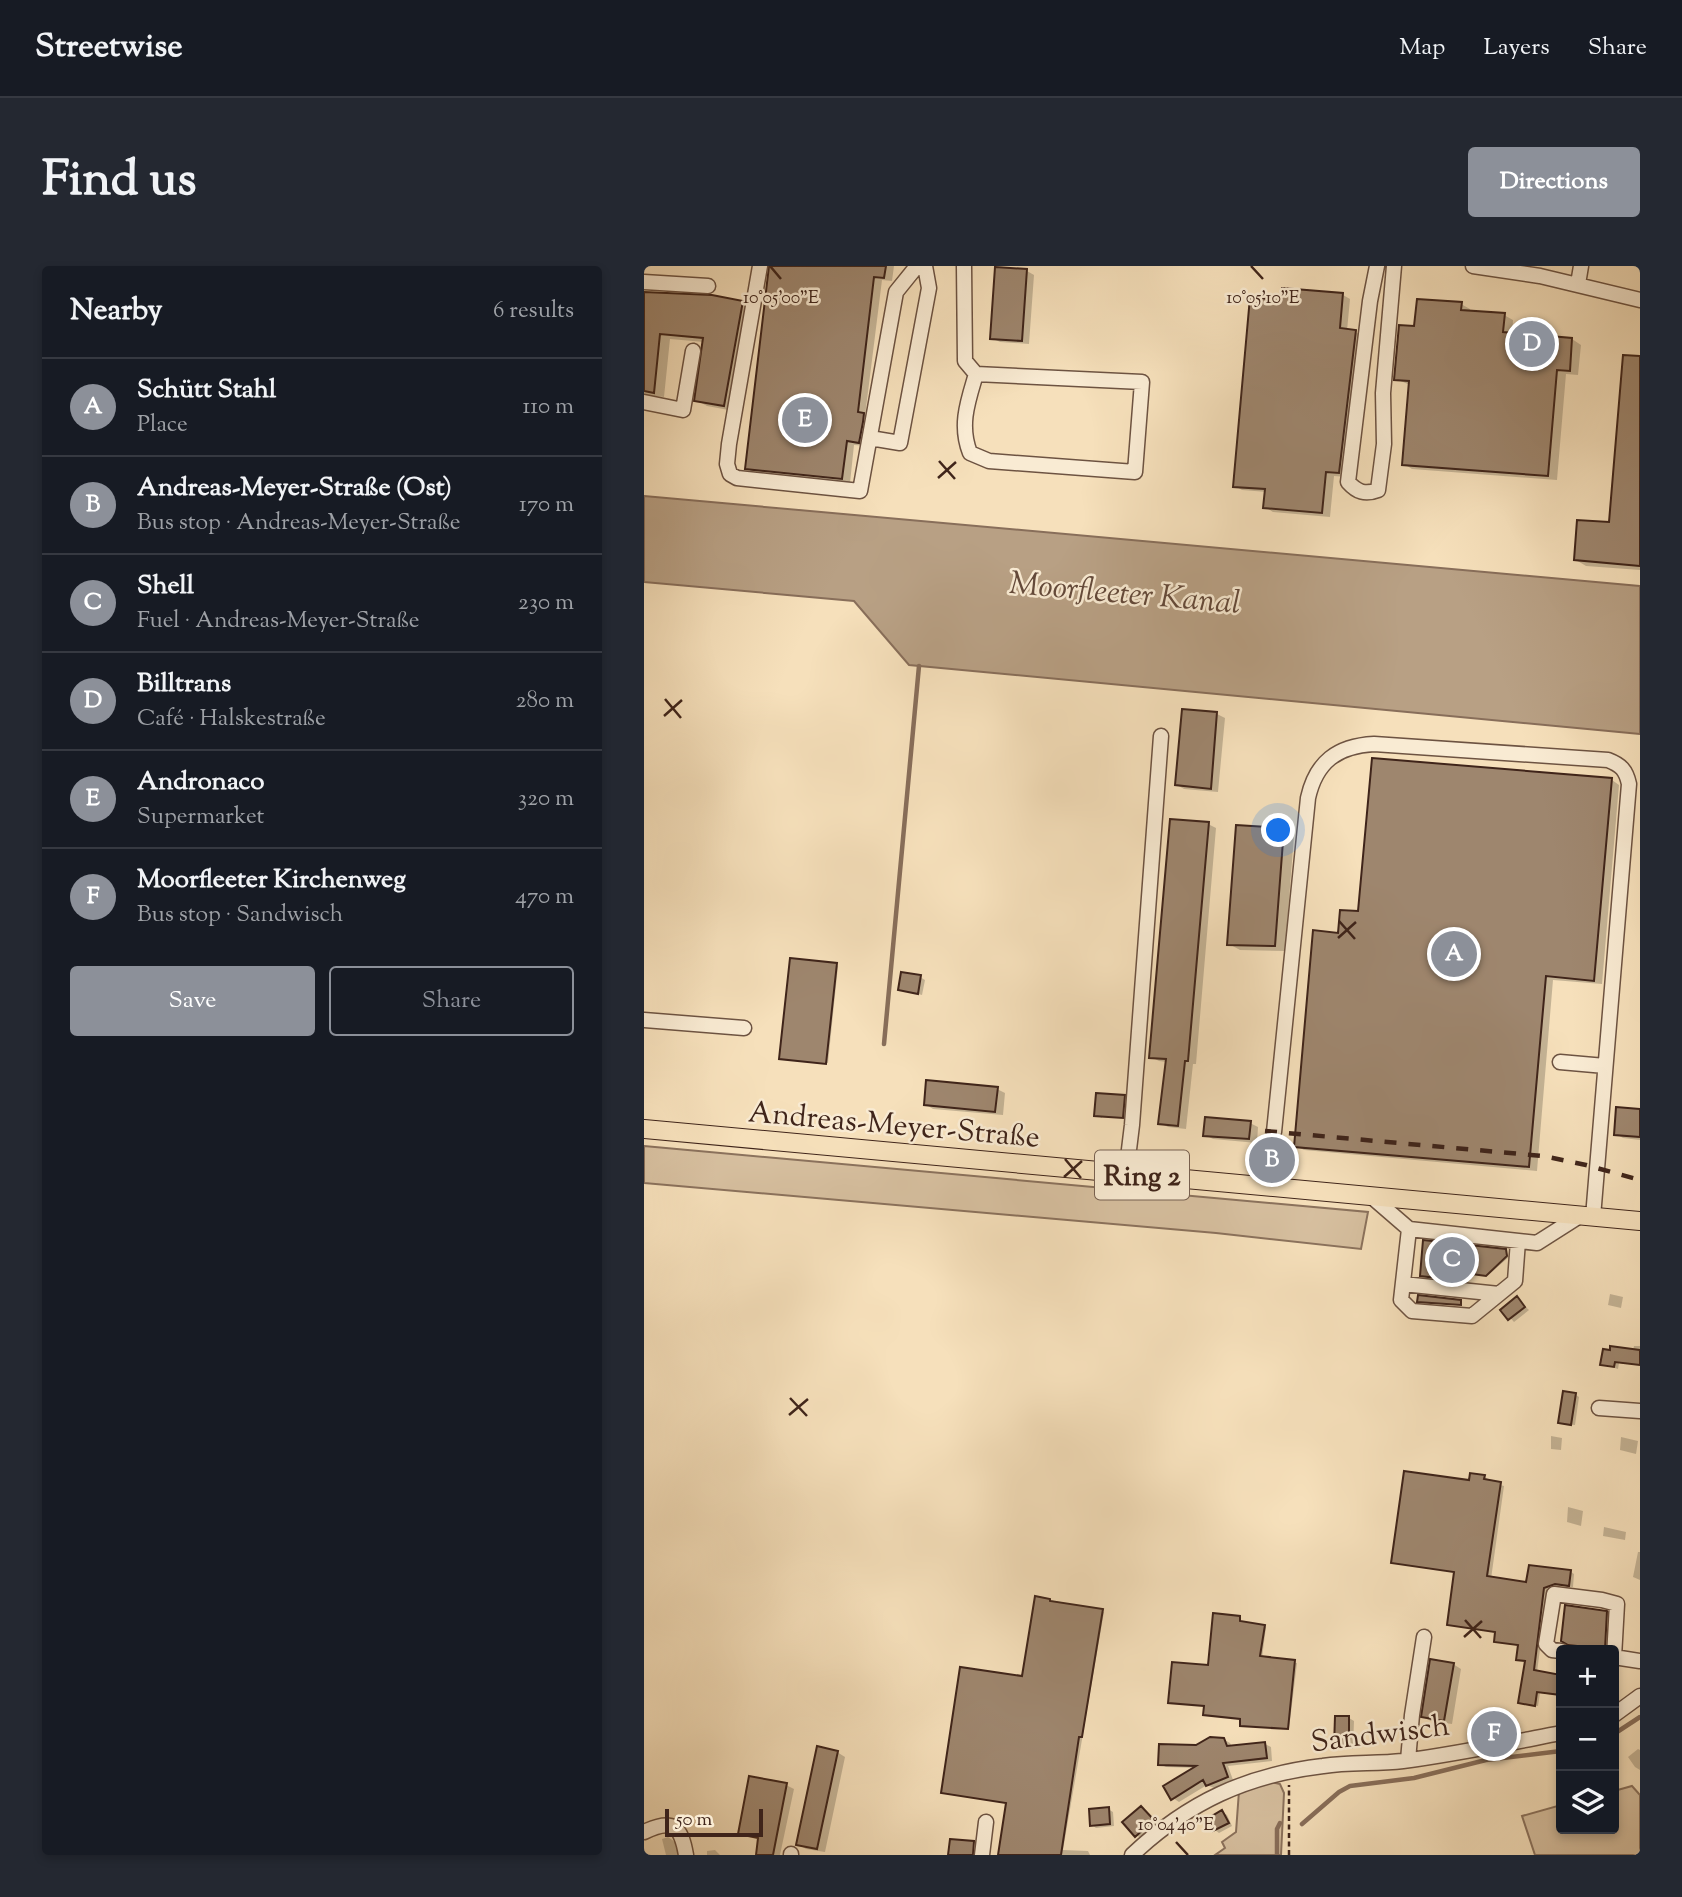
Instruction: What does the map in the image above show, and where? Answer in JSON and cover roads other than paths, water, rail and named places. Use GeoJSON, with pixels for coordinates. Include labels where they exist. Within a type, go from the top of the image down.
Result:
{"type":"FeatureCollection","features":[{"type":"Feature","properties":{"kind":"main road","name":"Andreas-Meyer-Straße"},"geometry":{"type":"LineString","coordinates":[[644,1129],[1640,1221]]}},
{"type":"Feature","properties":{"kind":"street"},"geometry":{"type":"LineString","coordinates":[[760,266],[729,444],[727,464],[730,474],[737,478],[860,491],[896,292],[918,266]]}},
{"type":"Feature","properties":{"kind":"street"},"geometry":{"type":"LineString","coordinates":[[870,438],[900,443],[929,288],[925,266]]}},
{"type":"Feature","properties":{"kind":"street"},"geometry":{"type":"LineString","coordinates":[[964,266],[965,361],[976,374],[1142,382],[1135,472],[989,461],[970,453],[964,438],[964,414],[976,374]]}},
{"type":"Feature","properties":{"kind":"street"},"geometry":{"type":"LineString","coordinates":[[1377,266],[1370,301],[1348,482],[1354,489],[1369,494],[1378,490],[1384,444],[1383,393],[1394,266]]}},
{"type":"Feature","properties":{"kind":"street"},"geometry":{"type":"LineString","coordinates":[[1473,266],[1578,284],[1640,300]]}},
{"type":"Feature","properties":{"kind":"street"},"geometry":{"type":"LineString","coordinates":[[1578,284],[1581,266]]}},
{"type":"Feature","properties":{"kind":"street"},"geometry":{"type":"LineString","coordinates":[[644,282],[708,286]]}},
{"type":"Feature","properties":{"kind":"street"},"geometry":{"type":"LineString","coordinates":[[644,402],[683,410],[693,351]]}},
{"type":"Feature","properties":{"kind":"street"},"geometry":{"type":"LineString","coordinates":[[1126,1174],[1161,736]]}},
{"type":"Feature","properties":{"kind":"street"},"geometry":{"type":"LineString","coordinates":[[1275,1132],[1308,798],[1312,783],[1330,757],[1359,744],[1608,760],[1623,767],[1629,784],[1605,1066],[1587,1216],[1537,1243],[1409,1229],[1372,1197]]}},
{"type":"Feature","properties":{"kind":"street"},"geometry":{"type":"LineString","coordinates":[[644,1020],[744,1028]]}},
{"type":"Feature","properties":{"kind":"street"},"geometry":{"type":"LineString","coordinates":[[1560,1062],[1605,1066]]}},
{"type":"Feature","properties":{"kind":"street"},"geometry":{"type":"LineString","coordinates":[[1409,1229],[1401,1300],[1412,1311],[1472,1316],[1515,1281],[1518,1241]]}},
{"type":"Feature","properties":{"kind":"street"},"geometry":{"type":"LineString","coordinates":[[1403,1284],[1499,1294]]}},
{"type":"Feature","properties":{"kind":"street"},"geometry":{"type":"LineString","coordinates":[[1599,1408],[1640,1411]]}},
{"type":"Feature","properties":{"kind":"street"},"geometry":{"type":"LineString","coordinates":[[1556,1650],[1546,1644],[1554,1594],[1617,1604],[1615,1645]]}},
{"type":"Feature","properties":{"kind":"street"},"geometry":{"type":"LineString","coordinates":[[1408,1760],[1424,1637]]}},
{"type":"Feature","properties":{"kind":"street"},"geometry":{"type":"LineString","coordinates":[[1619,1658],[1640,1661]]}},
{"type":"Feature","properties":{"kind":"street"},"geometry":{"type":"LineString","coordinates":[[1619,1711],[1640,1696]]}},
{"type":"Feature","properties":{"kind":"street","name":"Sandwisch"},"geometry":{"type":"LineString","coordinates":[[1132,1855],[1172,1822],[1220,1792],[1244,1783],[1287,1771],[1325,1765],[1408,1760],[1556,1734]]}},
{"type":"Feature","properties":{"kind":"street"},"geometry":{"type":"LineString","coordinates":[[982,1855],[986,1822]]}},
{"type":"Feature","properties":{"kind":"street"},"geometry":{"type":"LineString","coordinates":[[644,1832],[665,1824],[675,1826],[683,1836],[686,1855]]}},
{"type":"Feature","properties":{"kind":"water","name":"Moorfleeter Kanal"},"geometry":{"type":"Polygon","coordinates":[[[644,496],[1640,586],[1640,734],[909,665],[854,601],[644,582],[644,496]]]}},
{"type":"Feature","properties":{"kind":"waterway"},"geometry":{"type":"LineString","coordinates":[[884,1044],[919,666]]}},
{"type":"Feature","properties":{"kind":"waterway"},"geometry":{"type":"LineString","coordinates":[[1619,1731],[1640,1717]]}},
{"type":"Feature","properties":{"kind":"waterway"},"geometry":{"type":"LineString","coordinates":[[1302,1824],[1339,1792],[1350,1786],[1414,1778],[1486,1760],[1556,1752]]}},
{"type":"Feature","properties":{"kind":"waterway"},"geometry":{"type":"LineString","coordinates":[[1277,1855],[1277,1829],[1280,1823]]}},
{"type":"Feature","properties":{"kind":"railway"},"geometry":{"type":"LineString","coordinates":[[1265,1131],[1543,1156],[1640,1180]]}},
{"type":"Feature","properties":{"kind":"place","name":"Billtrans"},"geometry":{"type":"Point","coordinates":[1532,344]}},
{"type":"Feature","properties":{"kind":"place","name":"Andronaco"},"geometry":{"type":"Point","coordinates":[805,420]}},
{"type":"Feature","properties":{"kind":"place","name":"Schütt Stahl"},"geometry":{"type":"Point","coordinates":[1454,954]}},
{"type":"Feature","properties":{"kind":"place","name":"Andreas-Meyer-Straße (Ost)"},"geometry":{"type":"Point","coordinates":[1272,1160]}},
{"type":"Feature","properties":{"kind":"place","name":"Shell"},"geometry":{"type":"Point","coordinates":[1452,1260]}},
{"type":"Feature","properties":{"kind":"place","name":"Moorfleeter Kirchenweg"},"geometry":{"type":"Point","coordinates":[1494,1734]}}]}
